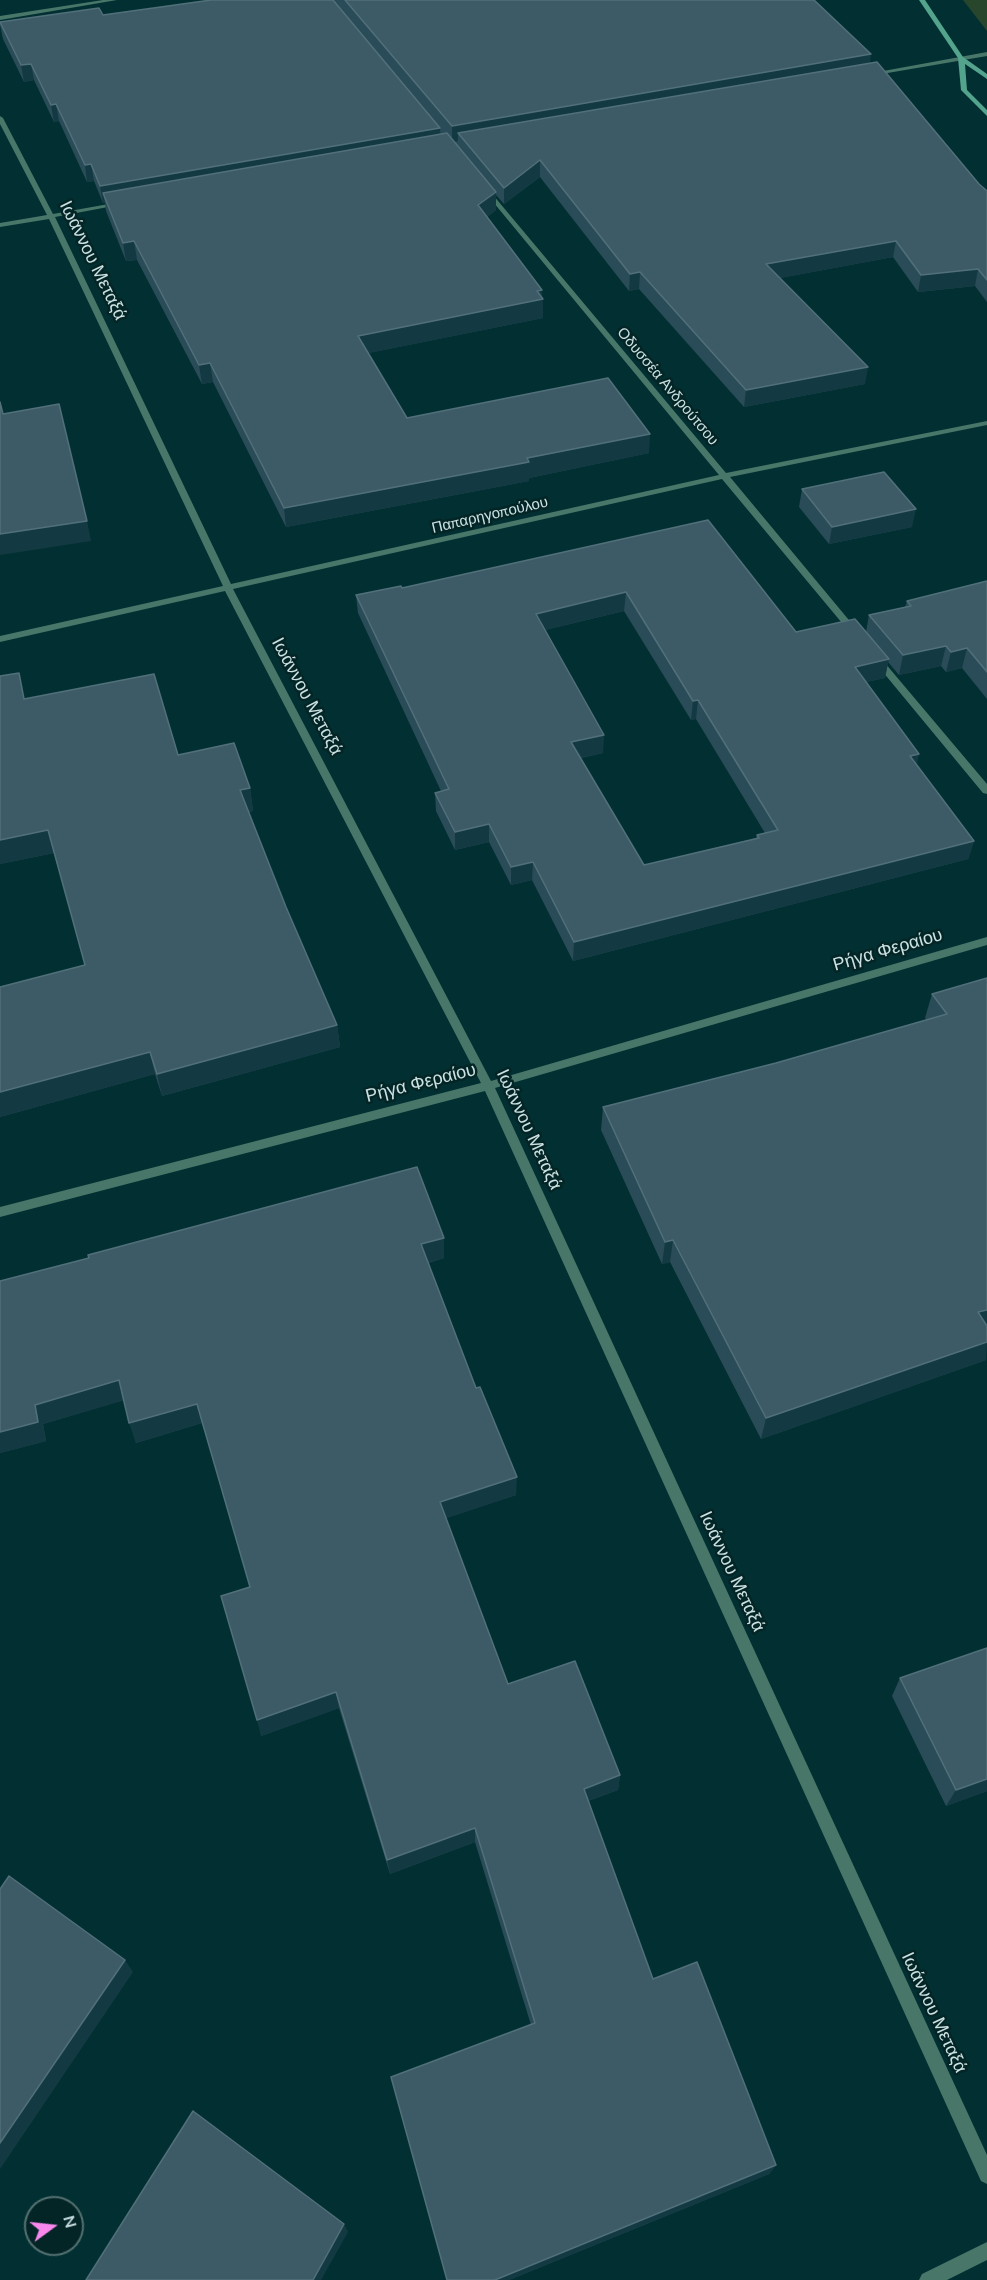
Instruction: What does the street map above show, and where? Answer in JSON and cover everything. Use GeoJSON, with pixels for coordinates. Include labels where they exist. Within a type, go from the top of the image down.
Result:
{"type":"FeatureCollection","features":[{"type":"Feature","properties":{"kind":"main road"},"geometry":{"type":"LineString","coordinates":[[922,0],[961,58],[987,77]]}},
{"type":"Feature","properties":{"kind":"main road"},"geometry":{"type":"LineString","coordinates":[[961,58],[964,90],[987,114]]}},
{"type":"Feature","properties":{"kind":"street"},"geometry":{"type":"LineString","coordinates":[[0,18],[114,0]]}},
{"type":"Feature","properties":{"kind":"street"},"geometry":{"type":"LineString","coordinates":[[856,76],[987,54]]}},
{"type":"Feature","properties":{"kind":"street","name":"Ιωάννου Μεταξά"},"geometry":{"type":"LineString","coordinates":[[0,118],[51,216],[229,590],[488,1086],[987,2175]]}},
{"type":"Feature","properties":{"kind":"street","name":"Οδυσσέα Ανδρούτσου"},"geometry":{"type":"LineString","coordinates":[[481,184],[859,638]]}},
{"type":"Feature","properties":{"kind":"street"},"geometry":{"type":"LineString","coordinates":[[0,225],[134,202]]}},
{"type":"Feature","properties":{"kind":"street","name":"Παπαρηγοπούλου"},"geometry":{"type":"LineString","coordinates":[[0,639],[229,590],[724,476],[987,423]]}},
{"type":"Feature","properties":{"kind":"street"},"geometry":{"type":"LineString","coordinates":[[867,647],[987,791]]}},
{"type":"Feature","properties":{"kind":"street","name":"Ρήγα Φεραίου"},"geometry":{"type":"LineString","coordinates":[[0,1212],[488,1086],[987,941]]}},
{"type":"Feature","properties":{"kind":"street"},"geometry":{"type":"LineString","coordinates":[[928,2280],[987,2251]]}},
{"type":"Feature","properties":{"kind":"green space"},"geometry":{"type":"Polygon","coordinates":[[[963,0],[987,0],[987,31],[963,0]]]}},
{"type":"Feature","properties":{"kind":"building"},"geometry":{"type":"Polygon","coordinates":[[[211,0],[333,0],[440,128],[100,186],[91,164],[85,165],[56,104],[51,105],[31,64],[21,65],[0,22],[99,8],[103,15],[211,0]]]}},
{"type":"Feature","properties":{"kind":"building"},"geometry":{"type":"Polygon","coordinates":[[[345,0],[814,0],[871,54],[452,126],[345,0]]]}},
{"type":"Feature","properties":{"kind":"building"},"geometry":{"type":"Polygon","coordinates":[[[877,62],[987,191],[987,280],[978,269],[921,275],[896,241],[766,264],[868,367],[746,390],[640,272],[630,274],[540,160],[504,188],[458,133],[877,62]]]}},
{"type":"Feature","properties":{"kind":"building"},"geometry":{"type":"Polygon","coordinates":[[[447,133],[496,192],[478,205],[542,290],[537,291],[543,299],[358,336],[407,418],[608,378],[650,434],[527,458],[529,462],[284,508],[210,363],[199,365],[134,241],[123,243],[103,193],[447,133]]]}},
{"type":"Feature","properties":{"kind":"building"},"geometry":{"type":"Polygon","coordinates":[[[0,402],[3,414],[59,404],[87,521],[0,534],[0,402]]]}},
{"type":"Feature","properties":{"kind":"building"},"geometry":{"type":"Polygon","coordinates":[[[884,472],[916,509],[832,527],[802,489],[884,472]]]}},
{"type":"Feature","properties":{"kind":"building"},"geometry":{"type":"Polygon","coordinates":[[[708,520],[796,632],[855,619],[889,659],[855,667],[919,754],[910,756],[974,841],[574,942],[533,862],[511,867],[489,824],[455,832],[435,793],[449,789],[356,595],[401,586],[402,588],[708,520]],[[626,592],[536,614],[604,735],[571,742],[644,865],[759,838],[757,835],[778,830],[698,700],[693,701],[626,592]]]}},
{"type":"Feature","properties":{"kind":"building"},"geometry":{"type":"Polygon","coordinates":[[[987,581],[987,672],[967,648],[951,652],[946,646],[903,655],[869,615],[911,606],[907,601],[987,581]]]}},
{"type":"Feature","properties":{"kind":"building"},"geometry":{"type":"Polygon","coordinates":[[[19,673],[24,699],[154,674],[178,755],[234,743],[250,788],[240,790],[286,907],[337,1025],[157,1074],[150,1052],[0,1092],[0,987],[85,965],[48,830],[0,840],[0,676],[19,673]]]}},
{"type":"Feature","properties":{"kind":"building"},"geometry":{"type":"Polygon","coordinates":[[[987,978],[987,1310],[978,1312],[987,1326],[987,1342],[766,1418],[673,1240],[665,1242],[603,1107],[776,1063],[947,1014],[932,994],[987,978]]]}},
{"type":"Feature","properties":{"kind":"building"},"geometry":{"type":"Polygon","coordinates":[[[417,1167],[444,1238],[421,1244],[476,1388],[480,1387],[517,1477],[440,1502],[508,1684],[575,1661],[620,1775],[584,1789],[653,1979],[697,1962],[776,2165],[495,2280],[447,2280],[391,2077],[535,2023],[475,1828],[387,1860],[336,1692],[257,1720],[221,1596],[250,1587],[197,1404],[129,1423],[119,1380],[35,1405],[38,1422],[0,1432],[0,1281],[89,1258],[88,1255],[417,1167]]]}},
{"type":"Feature","properties":{"kind":"building"},"geometry":{"type":"Polygon","coordinates":[[[987,1648],[987,1779],[956,1790],[900,1678],[987,1648]]]}},
{"type":"Feature","properties":{"kind":"building"},"geometry":{"type":"Polygon","coordinates":[[[9,1876],[125,1960],[0,2143],[0,1889],[9,1876]]]}},
{"type":"Feature","properties":{"kind":"building"},"geometry":{"type":"Polygon","coordinates":[[[193,2111],[344,2224],[313,2280],[86,2280],[193,2111]]]}}]}
